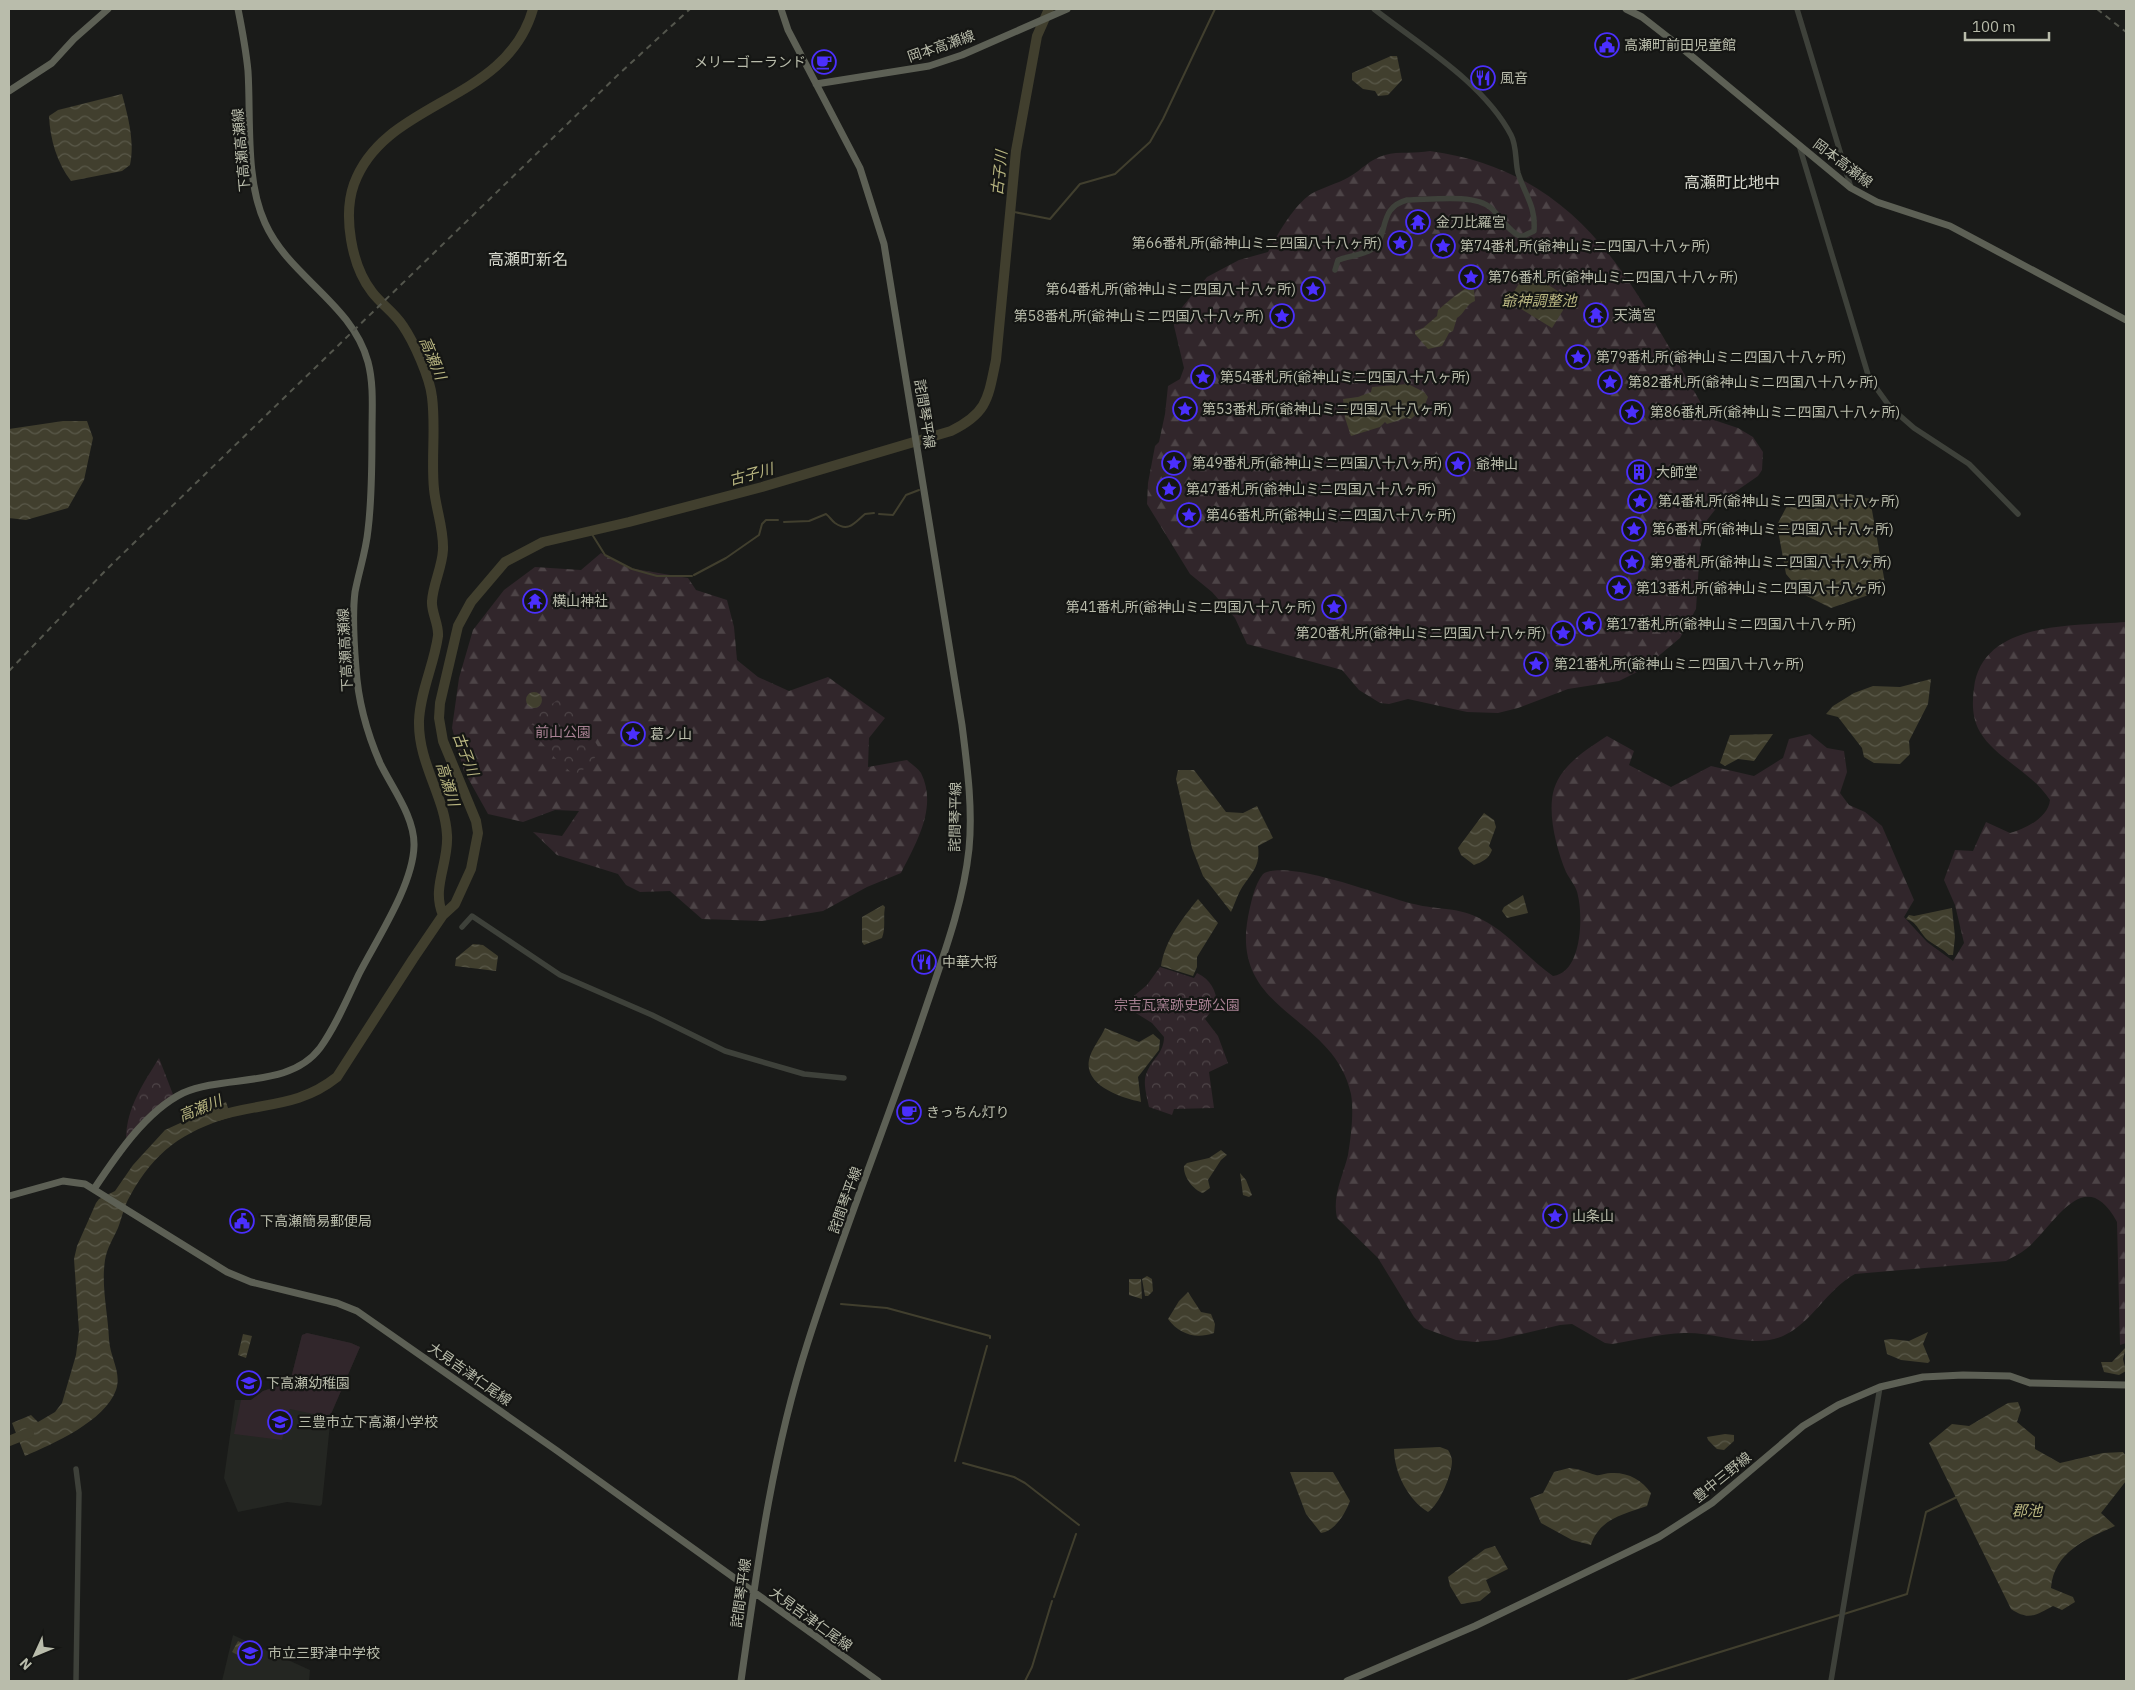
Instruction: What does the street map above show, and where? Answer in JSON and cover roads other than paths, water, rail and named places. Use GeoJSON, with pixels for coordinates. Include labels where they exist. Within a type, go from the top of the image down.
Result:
{"type":"FeatureCollection","features":[{"type":"Feature","properties":{"kind":"main road"},"geometry":{"type":"LineString","coordinates":[[9,91],[52,62],[74,39],[108,9]]}},
{"type":"Feature","properties":{"kind":"main road","name":"下高瀬高瀬線"},"geometry":{"type":"LineString","coordinates":[[94,1190],[124,1145],[180,1095],[205,1085],[283,1073],[312,1057],[332,1027],[402,891],[412,865],[414,846],[408,818],[378,758],[363,713],[356,670],[355,594],[368,529],[372,470],[372,386],[368,362],[360,343],[345,319],[271,238],[262,218],[255,191],[248,67],[238,9]]}},
{"type":"Feature","properties":{"kind":"main road","name":"詫間琴平線"},"geometry":{"type":"LineString","coordinates":[[742,1681],[768,1505],[791,1398],[820,1306],[893,1104],[953,924],[969,848],[968,770],[884,244],[860,168],[788,30],[781,9]]}},
{"type":"Feature","properties":{"kind":"main road","name":"岡本高瀬線"},"geometry":{"type":"LineString","coordinates":[[816,84],[929,66],[962,55],[1066,9]]}},
{"type":"Feature","properties":{"kind":"main road","name":"岡本高瀬線"},"geometry":{"type":"LineString","coordinates":[[1626,9],[1642,17],[1683,48],[1851,188],[1877,202],[1950,226],[2126,320]]}},
{"type":"Feature","properties":{"kind":"main road","name":"大見吉津仁尾線"},"geometry":{"type":"LineString","coordinates":[[9,1196],[63,1181],[85,1184],[227,1272],[251,1282],[337,1303],[357,1311],[556,1450],[878,1681]]}},
{"type":"Feature","properties":{"kind":"main road","name":"豊中三野線"},"geometry":{"type":"LineString","coordinates":[[1347,1681],[1475,1626],[1659,1537],[1712,1503],[1803,1426],[1838,1405],[1880,1387],[1923,1377],[1963,1375],[2010,1376],[2030,1383],[2126,1385]]}},
{"type":"Feature","properties":{"kind":"street"},"geometry":{"type":"LineString","coordinates":[[1335,270],[1338,260],[1372,249],[1380,236],[1388,213],[1398,202],[1407,200],[1468,199],[1481,202],[1489,207],[1512,233],[1522,237],[1534,231],[1535,216],[1518,173],[1512,137],[1494,110],[1458,74],[1374,9]]}},
{"type":"Feature","properties":{"kind":"street"},"geometry":{"type":"LineString","coordinates":[[1797,9],[1851,188]]}},
{"type":"Feature","properties":{"kind":"street"},"geometry":{"type":"LineString","coordinates":[[1799,145],[1870,378],[1890,407],[1914,428],[1969,464],[2018,514]]}},
{"type":"Feature","properties":{"kind":"street"},"geometry":{"type":"LineString","coordinates":[[462,927],[472,916],[560,975],[652,1015],[726,1051],[804,1074],[844,1078]]}},
{"type":"Feature","properties":{"kind":"street"},"geometry":{"type":"LineString","coordinates":[[1831,1681],[1880,1387]]}},
{"type":"Feature","properties":{"kind":"street"},"geometry":{"type":"LineString","coordinates":[[76,1469],[79,1493],[76,1681]]}},
{"type":"Feature","properties":{"kind":"water"},"geometry":{"type":"Polygon","coordinates":[[[1391,56],[1397,56],[1402,80],[1388,95],[1378,96],[1375,91],[1363,89],[1352,80],[1352,73],[1391,56]]]}},
{"type":"Feature","properties":{"kind":"water"},"geometry":{"type":"Polygon","coordinates":[[[122,94],[131,138],[130,165],[122,171],[71,181],[55,150],[49,116],[58,110],[122,94]]]}},
{"type":"Feature","properties":{"kind":"water","name":"爺神調整池"},"geometry":{"type":"Polygon","coordinates":[[[1527,271],[1570,299],[1552,328],[1508,301],[1527,271]]]}},
{"type":"Feature","properties":{"kind":"water"},"geometry":{"type":"Polygon","coordinates":[[[1468,287],[1474,290],[1475,301],[1457,318],[1453,331],[1449,333],[1442,346],[1428,349],[1415,334],[1415,331],[1423,328],[1437,316],[1438,310],[1468,287]]]}},
{"type":"Feature","properties":{"kind":"water"},"geometry":{"type":"Polygon","coordinates":[[[1408,384],[1424,392],[1428,397],[1424,407],[1411,419],[1406,418],[1387,424],[1385,422],[1380,427],[1351,436],[1345,418],[1343,399],[1358,397],[1371,392],[1372,387],[1408,384]]]}},
{"type":"Feature","properties":{"kind":"water"},"geometry":{"type":"Polygon","coordinates":[[[63,421],[87,421],[93,438],[84,480],[68,508],[26,520],[9,518],[9,429],[63,421]]]}},
{"type":"Feature","properties":{"kind":"water"},"geometry":{"type":"Polygon","coordinates":[[[1850,494],[1870,499],[1886,589],[1831,608],[1803,594],[1786,574],[1777,525],[1788,504],[1812,495],[1850,494]]]}},
{"type":"Feature","properties":{"kind":"water"},"geometry":{"type":"Polygon","coordinates":[[[1931,679],[1928,704],[1909,741],[1910,754],[1900,764],[1874,763],[1864,757],[1862,748],[1838,717],[1826,714],[1833,706],[1854,693],[1873,686],[1900,687],[1931,679]]]}},
{"type":"Feature","properties":{"kind":"water"},"geometry":{"type":"Polygon","coordinates":[[[534,692],[540,694],[542,700],[540,706],[534,708],[528,706],[526,700],[528,694],[534,692]]]}},
{"type":"Feature","properties":{"kind":"water"},"geometry":{"type":"Polygon","coordinates":[[[1773,734],[1754,761],[1738,759],[1725,766],[1720,763],[1730,735],[1773,734]]]}},
{"type":"Feature","properties":{"kind":"water"},"geometry":{"type":"Polygon","coordinates":[[[1178,770],[1194,770],[1226,812],[1243,813],[1257,806],[1273,838],[1258,846],[1256,866],[1239,893],[1231,912],[1203,876],[1192,848],[1176,779],[1178,770]]]}},
{"type":"Feature","properties":{"kind":"water"},"geometry":{"type":"Polygon","coordinates":[[[1484,813],[1494,820],[1496,827],[1489,846],[1492,850],[1487,858],[1474,865],[1461,855],[1458,848],[1484,813]]]}},
{"type":"Feature","properties":{"kind":"water"},"geometry":{"type":"Polygon","coordinates":[[[1523,895],[1528,913],[1507,918],[1502,911],[1504,907],[1523,895]]]}},
{"type":"Feature","properties":{"kind":"water"},"geometry":{"type":"Polygon","coordinates":[[[1198,899],[1218,923],[1197,957],[1197,967],[1193,976],[1161,966],[1170,939],[1180,922],[1198,899]]]}},
{"type":"Feature","properties":{"kind":"water"},"geometry":{"type":"Polygon","coordinates":[[[883,905],[885,907],[882,938],[864,945],[862,942],[862,917],[883,905]]]}},
{"type":"Feature","properties":{"kind":"water"},"geometry":{"type":"Polygon","coordinates":[[[1952,908],[1955,937],[1953,955],[1949,955],[1929,941],[1916,925],[1906,919],[1909,915],[1914,916],[1952,908]]]}},
{"type":"Feature","properties":{"kind":"water"},"geometry":{"type":"Polygon","coordinates":[[[473,944],[483,945],[498,956],[496,971],[455,966],[456,958],[473,944]]]}},
{"type":"Feature","properties":{"kind":"water"},"geometry":{"type":"Polygon","coordinates":[[[1105,1028],[1139,1042],[1153,1034],[1160,1040],[1159,1050],[1138,1077],[1141,1102],[1115,1094],[1098,1084],[1092,1077],[1089,1069],[1089,1060],[1105,1028]]]}},
{"type":"Feature","properties":{"kind":"water"},"geometry":{"type":"Polygon","coordinates":[[[226,1102],[231,1117],[198,1129],[184,1137],[160,1155],[149,1167],[128,1200],[109,1248],[105,1260],[104,1290],[110,1346],[118,1377],[116,1390],[110,1401],[101,1412],[77,1430],[25,1456],[12,1423],[31,1415],[38,1422],[55,1412],[62,1403],[76,1355],[79,1331],[74,1259],[77,1246],[96,1203],[99,1199],[115,1191],[133,1165],[165,1130],[226,1102]]]}},
{"type":"Feature","properties":{"kind":"water"},"geometry":{"type":"Polygon","coordinates":[[[1221,1150],[1227,1155],[1221,1160],[1208,1180],[1210,1188],[1203,1193],[1192,1186],[1187,1178],[1184,1166],[1187,1163],[1209,1158],[1221,1150]]]}},
{"type":"Feature","properties":{"kind":"water"},"geometry":{"type":"Polygon","coordinates":[[[1240,1173],[1246,1180],[1252,1195],[1249,1197],[1243,1195],[1240,1173]]]}},
{"type":"Feature","properties":{"kind":"water"},"geometry":{"type":"Polygon","coordinates":[[[1147,1276],[1152,1279],[1153,1291],[1148,1296],[1145,1296],[1142,1279],[1147,1276]]]}},
{"type":"Feature","properties":{"kind":"water"},"geometry":{"type":"Polygon","coordinates":[[[1129,1279],[1141,1279],[1142,1299],[1129,1295],[1129,1279]]]}},
{"type":"Feature","properties":{"kind":"water"},"geometry":{"type":"Polygon","coordinates":[[[1188,1292],[1201,1312],[1211,1314],[1215,1324],[1214,1333],[1201,1336],[1189,1334],[1178,1329],[1168,1319],[1179,1301],[1188,1292]]]}},
{"type":"Feature","properties":{"kind":"water"},"geometry":{"type":"Polygon","coordinates":[[[1928,1332],[1923,1344],[1930,1361],[1928,1363],[1901,1360],[1887,1354],[1884,1340],[1909,1341],[1928,1332]]]}},
{"type":"Feature","properties":{"kind":"water"},"geometry":{"type":"Polygon","coordinates":[[[243,1334],[252,1336],[246,1358],[238,1355],[243,1334]]]}},
{"type":"Feature","properties":{"kind":"water"},"geometry":{"type":"Polygon","coordinates":[[[2126,1347],[2123,1359],[2126,1371],[2119,1375],[2104,1372],[2101,1362],[2112,1362],[2126,1347]]]}},
{"type":"Feature","properties":{"kind":"water","name":"郡池"},"geometry":{"type":"Polygon","coordinates":[[[2018,1402],[2021,1410],[2017,1422],[2035,1437],[2035,1449],[2060,1463],[2103,1453],[2123,1452],[2126,1456],[2126,1481],[2101,1513],[2115,1526],[2073,1548],[2058,1565],[2053,1576],[2051,1588],[2073,1597],[2075,1602],[2062,1610],[2053,1606],[2028,1616],[2011,1609],[1929,1443],[1952,1424],[1969,1426],[2008,1403],[2018,1402]]]}},
{"type":"Feature","properties":{"kind":"water"},"geometry":{"type":"Polygon","coordinates":[[[1725,1434],[1734,1435],[1734,1441],[1724,1450],[1717,1449],[1707,1437],[1725,1434]]]}},
{"type":"Feature","properties":{"kind":"water"},"geometry":{"type":"Polygon","coordinates":[[[1440,1447],[1449,1451],[1452,1460],[1451,1467],[1440,1496],[1428,1512],[1408,1493],[1396,1467],[1394,1449],[1440,1447]]]}},
{"type":"Feature","properties":{"kind":"water"},"geometry":{"type":"Polygon","coordinates":[[[1569,1468],[1596,1475],[1617,1473],[1629,1475],[1643,1484],[1651,1493],[1647,1506],[1621,1515],[1606,1523],[1595,1536],[1591,1545],[1572,1540],[1541,1523],[1530,1498],[1543,1493],[1554,1472],[1569,1468]]]}},
{"type":"Feature","properties":{"kind":"water"},"geometry":{"type":"Polygon","coordinates":[[[1290,1472],[1333,1472],[1350,1501],[1342,1516],[1331,1529],[1321,1533],[1306,1514],[1290,1472]]]}},
{"type":"Feature","properties":{"kind":"water"},"geometry":{"type":"Polygon","coordinates":[[[1495,1546],[1508,1569],[1486,1580],[1491,1592],[1480,1601],[1461,1604],[1450,1586],[1448,1577],[1485,1549],[1495,1546]]]}},
{"type":"Feature","properties":{"kind":"water"},"geometry":{"type":"Polygon","coordinates":[[[238,1641],[257,1650],[251,1662],[232,1652],[238,1641]]]}},
{"type":"Feature","properties":{"kind":"waterway","name":"高瀬川"},"geometry":{"type":"LineString","coordinates":[[443,915],[439,895],[446,856],[447,835],[442,807],[423,751],[419,721],[422,700],[438,636],[432,601],[443,550],[434,489],[434,420],[431,389],[416,350],[400,321],[372,292],[359,268],[351,240],[349,210],[354,184],[369,156],[391,134],[417,116],[473,84],[498,64],[519,40],[533,9]]}},
{"type":"Feature","properties":{"kind":"waterway","name":"古子川"},"geometry":{"type":"LineString","coordinates":[[218,1116],[294,1099],[322,1087],[337,1077],[443,915],[455,904],[471,869],[478,833],[476,821],[443,741],[439,718],[440,703],[458,626],[471,602],[505,562],[543,542],[629,522],[762,487],[951,431],[973,418],[979,411],[988,394],[996,360],[1016,151],[1037,36],[1049,9]]}},
{"type":"Feature","properties":{"kind":"waterway"},"geometry":{"type":"LineString","coordinates":[[1009,211],[1050,219],[1080,184],[1115,174],[1150,142],[1163,119],[1215,9]]}},
{"type":"Feature","properties":{"kind":"waterway"},"geometry":{"type":"LineString","coordinates":[[879,514],[893,515],[906,495],[919,490]]}},
{"type":"Feature","properties":{"kind":"waterway"},"geometry":{"type":"LineString","coordinates":[[784,522],[809,521],[826,514],[840,526],[848,527],[865,514],[874,513]]}},
{"type":"Feature","properties":{"kind":"waterway"},"geometry":{"type":"LineString","coordinates":[[694,575],[726,558],[759,535],[762,524],[766,520],[778,520]]}},
{"type":"Feature","properties":{"kind":"waterway"},"geometry":{"type":"LineString","coordinates":[[590,531],[605,555],[632,569],[657,576],[692,576]]}},
{"type":"Feature","properties":{"kind":"waterway"},"geometry":{"type":"LineString","coordinates":[[841,1304],[887,1308],[990,1336],[990,1338]]}},
{"type":"Feature","properties":{"kind":"waterway"},"geometry":{"type":"LineString","coordinates":[[955,1461],[987,1346]]}},
{"type":"Feature","properties":{"kind":"waterway","name":"高瀬川"},"geometry":{"type":"LineString","coordinates":[[9,1441],[29,1433]]}},
{"type":"Feature","properties":{"kind":"waterway"},"geometry":{"type":"LineString","coordinates":[[963,1463],[1014,1477],[1025,1483],[1079,1525]]}},
{"type":"Feature","properties":{"kind":"waterway"},"geometry":{"type":"LineString","coordinates":[[1844,1614],[1907,1594],[1926,1512],[1957,1497]]}},
{"type":"Feature","properties":{"kind":"waterway"},"geometry":{"type":"LineString","coordinates":[[1054,1597],[1076,1534]]}},
{"type":"Feature","properties":{"kind":"waterway"},"geometry":{"type":"LineString","coordinates":[[1025,1681],[1032,1667],[1052,1601]]}},
{"type":"Feature","properties":{"kind":"waterway"},"geometry":{"type":"LineString","coordinates":[[1627,1681],[1839,1615]]}},
{"type":"Feature","properties":{"kind":"railway"},"geometry":{"type":"LineString","coordinates":[[9,671],[106,570],[620,73],[690,9]]}},
{"type":"Feature","properties":{"kind":"railway"},"geometry":{"type":"LineString","coordinates":[[2097,9],[2126,32]]}},
{"type":"Feature","properties":{"kind":"place","name":"高瀬町前田児童館"},"geometry":{"type":"Point","coordinates":[1607,45]}},
{"type":"Feature","properties":{"kind":"place","name":"メリーゴーランド"},"geometry":{"type":"Point","coordinates":[824,62]}},
{"type":"Feature","properties":{"kind":"place","name":"風音"},"geometry":{"type":"Point","coordinates":[1483,78]}},
{"type":"Feature","properties":{"kind":"place","name":"金刀比羅宮"},"geometry":{"type":"Point","coordinates":[1418,222]}},
{"type":"Feature","properties":{"kind":"place","name":"第66番札所(爺神山ミニ四国八十八ヶ所)"},"geometry":{"type":"Point","coordinates":[1400,243]}},
{"type":"Feature","properties":{"kind":"place","name":"第74番札所(爺神山ミニ四国八十八ヶ所)"},"geometry":{"type":"Point","coordinates":[1443,246]}},
{"type":"Feature","properties":{"kind":"place","name":"第76番札所(爺神山ミニ四国八十八ヶ所)"},"geometry":{"type":"Point","coordinates":[1471,277]}},
{"type":"Feature","properties":{"kind":"place","name":"第64番札所(爺神山ミニ四国八十八ヶ所)"},"geometry":{"type":"Point","coordinates":[1313,289]}},
{"type":"Feature","properties":{"kind":"place","name":"天満宮"},"geometry":{"type":"Point","coordinates":[1596,315]}},
{"type":"Feature","properties":{"kind":"place","name":"第58番札所(爺神山ミニ四国八十八ヶ所)"},"geometry":{"type":"Point","coordinates":[1282,316]}},
{"type":"Feature","properties":{"kind":"place","name":"第79番札所(爺神山ミニ四国八十八ヶ所)"},"geometry":{"type":"Point","coordinates":[1578,357]}},
{"type":"Feature","properties":{"kind":"place","name":"第54番札所(爺神山ミニ四国八十八ヶ所)"},"geometry":{"type":"Point","coordinates":[1203,377]}},
{"type":"Feature","properties":{"kind":"place","name":"第82番札所(爺神山ミニ四国八十八ヶ所)"},"geometry":{"type":"Point","coordinates":[1610,382]}},
{"type":"Feature","properties":{"kind":"place","name":"第53番札所(爺神山ミニ四国八十八ヶ所)"},"geometry":{"type":"Point","coordinates":[1185,409]}},
{"type":"Feature","properties":{"kind":"place","name":"第86番札所(爺神山ミニ四国八十八ヶ所)"},"geometry":{"type":"Point","coordinates":[1632,412]}},
{"type":"Feature","properties":{"kind":"place","name":"第49番札所(爺神山ミニ四国八十八ヶ所)"},"geometry":{"type":"Point","coordinates":[1174,463]}},
{"type":"Feature","properties":{"kind":"place","name":"爺神山"},"geometry":{"type":"Point","coordinates":[1458,464]}},
{"type":"Feature","properties":{"kind":"place","name":"大師堂"},"geometry":{"type":"Point","coordinates":[1639,472]}},
{"type":"Feature","properties":{"kind":"place","name":"第47番札所(爺神山ミニ四国八十八ヶ所)"},"geometry":{"type":"Point","coordinates":[1169,489]}},
{"type":"Feature","properties":{"kind":"place","name":"第4番札所(爺神山ミニ四国八十八ヶ所)"},"geometry":{"type":"Point","coordinates":[1640,501]}},
{"type":"Feature","properties":{"kind":"place","name":"第46番札所(爺神山ミニ四国八十八ヶ所)"},"geometry":{"type":"Point","coordinates":[1189,515]}},
{"type":"Feature","properties":{"kind":"place","name":"第6番札所(爺神山ミニ四国八十八ヶ所)"},"geometry":{"type":"Point","coordinates":[1634,529]}},
{"type":"Feature","properties":{"kind":"place","name":"第9番札所(爺神山ミニ四国八十八ヶ所)"},"geometry":{"type":"Point","coordinates":[1632,562]}},
{"type":"Feature","properties":{"kind":"place","name":"第13番札所(爺神山ミニ四国八十八ヶ所)"},"geometry":{"type":"Point","coordinates":[1619,588]}},
{"type":"Feature","properties":{"kind":"place","name":"横山神社"},"geometry":{"type":"Point","coordinates":[535,601]}},
{"type":"Feature","properties":{"kind":"place","name":"第41番札所(爺神山ミニ四国八十八ヶ所)"},"geometry":{"type":"Point","coordinates":[1334,607]}},
{"type":"Feature","properties":{"kind":"place","name":"第17番札所(爺神山ミニ四国八十八ヶ所)"},"geometry":{"type":"Point","coordinates":[1589,624]}},
{"type":"Feature","properties":{"kind":"place","name":"第20番札所(爺神山ミニ四国八十八ヶ所)"},"geometry":{"type":"Point","coordinates":[1563,633]}},
{"type":"Feature","properties":{"kind":"place","name":"第21番札所(爺神山ミニ四国八十八ヶ所)"},"geometry":{"type":"Point","coordinates":[1536,664]}},
{"type":"Feature","properties":{"kind":"place","name":"葛ノ山"},"geometry":{"type":"Point","coordinates":[633,734]}},
{"type":"Feature","properties":{"kind":"place","name":"中華大将"},"geometry":{"type":"Point","coordinates":[924,962]}},
{"type":"Feature","properties":{"kind":"place","name":"きっちん灯り"},"geometry":{"type":"Point","coordinates":[909,1112]}},
{"type":"Feature","properties":{"kind":"place","name":"山条山"},"geometry":{"type":"Point","coordinates":[1555,1216]}},
{"type":"Feature","properties":{"kind":"place","name":"下高瀬簡易郵便局"},"geometry":{"type":"Point","coordinates":[242,1221]}},
{"type":"Feature","properties":{"kind":"place","name":"下高瀬幼稚園"},"geometry":{"type":"Point","coordinates":[249,1383]}},
{"type":"Feature","properties":{"kind":"place","name":"三豊市立下高瀬小学校"},"geometry":{"type":"Point","coordinates":[280,1422]}},
{"type":"Feature","properties":{"kind":"place","name":"市立三野津中学校"},"geometry":{"type":"Point","coordinates":[250,1653]}},
{"type":"Feature","properties":{"kind":"district","name":"高瀬町比地中"},"geometry":{"type":"Point","coordinates":[1732,182]}},
{"type":"Feature","properties":{"kind":"district","name":"高瀬町新名"},"geometry":{"type":"Point","coordinates":[528,259]}},
{"type":"Feature","properties":{"kind":"park label","name":"前山公園"},"geometry":{"type":"Point","coordinates":[563,732]}},
{"type":"Feature","properties":{"kind":"park label","name":"宗吉瓦窯跡史跡公園"},"geometry":{"type":"Point","coordinates":[1177,1005]}}]}
